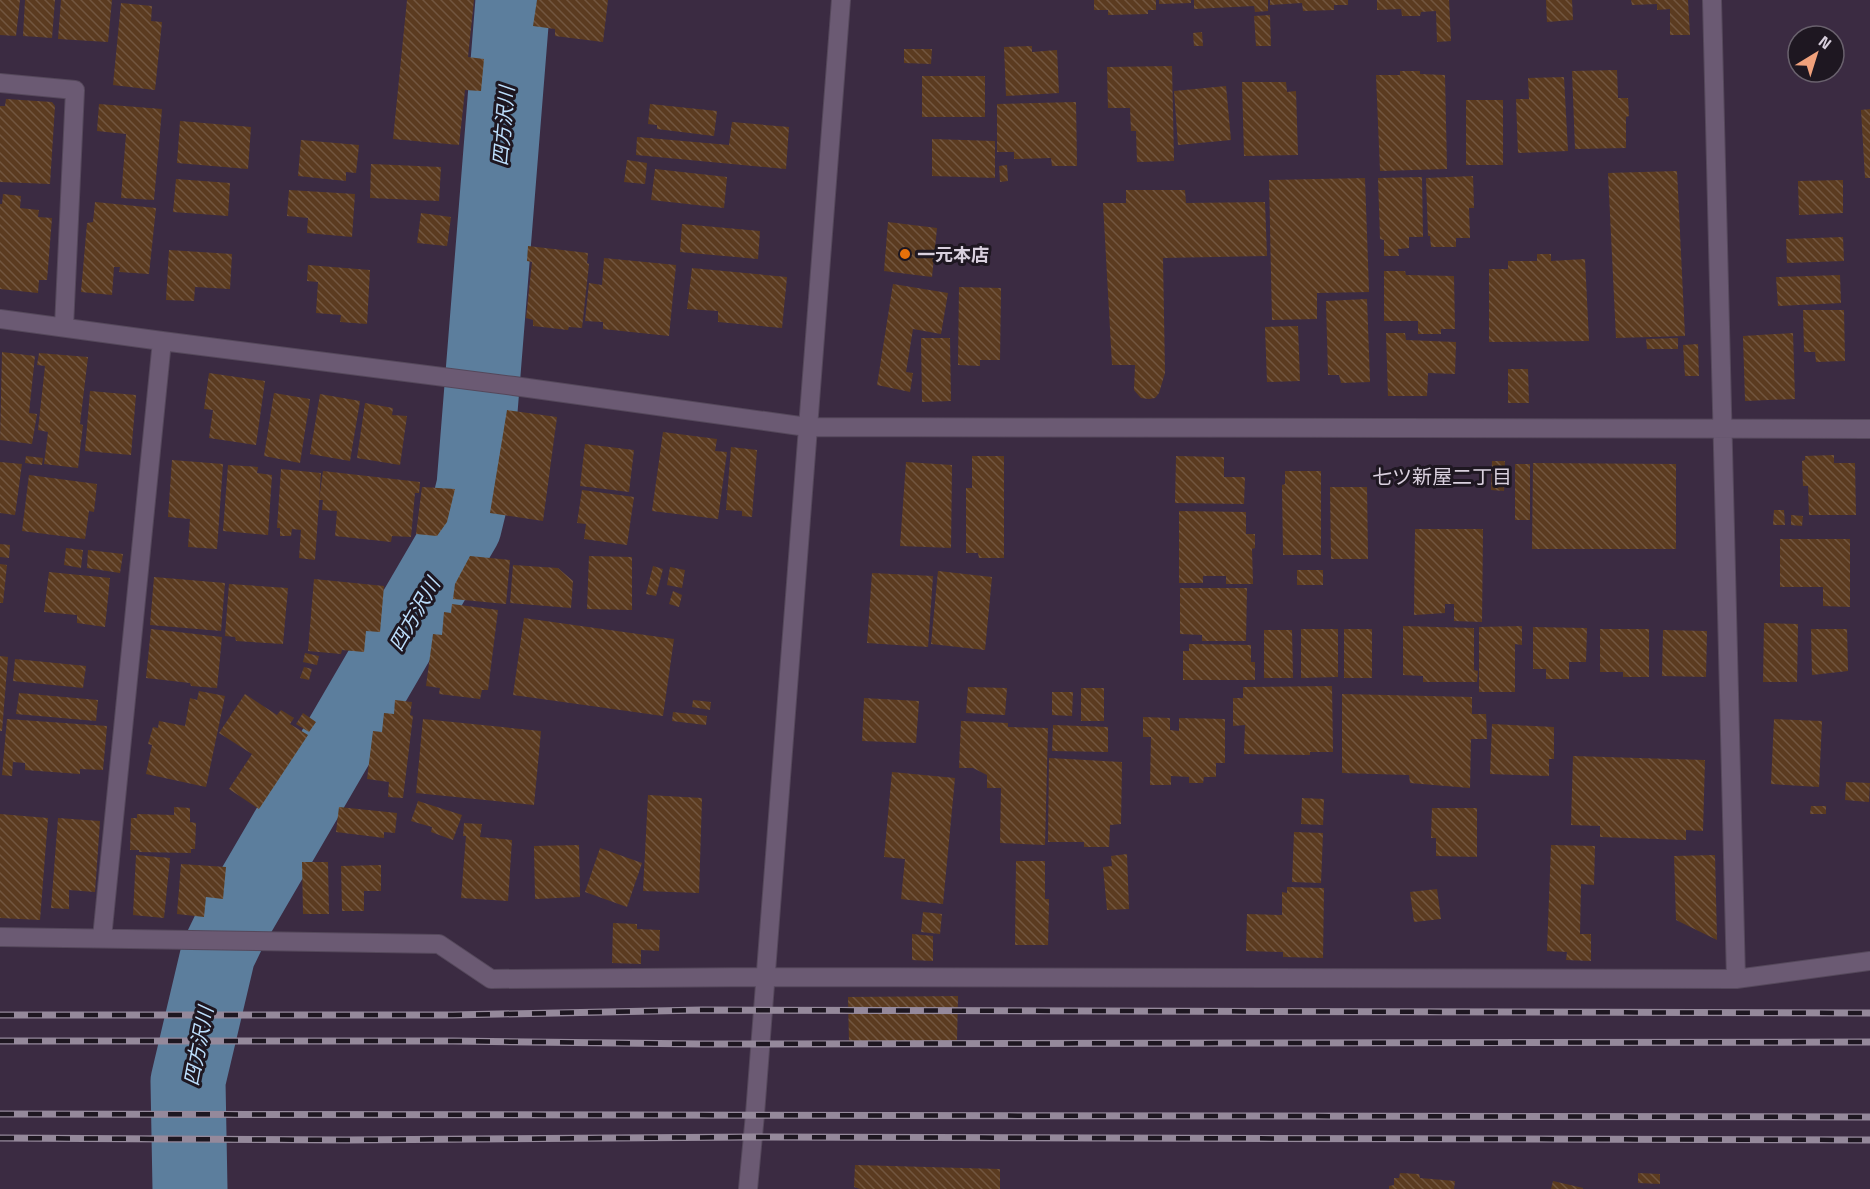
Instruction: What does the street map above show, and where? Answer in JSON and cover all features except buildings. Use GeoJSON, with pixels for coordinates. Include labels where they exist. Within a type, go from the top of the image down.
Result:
{"type":"FeatureCollection","features":[{"type":"Feature","properties":{"kind":"street"},"geometry":{"type":"LineString","coordinates":[[748,1189],[841,0]]}},
{"type":"Feature","properties":{"kind":"street"},"geometry":{"type":"LineString","coordinates":[[1712,0],[1736,979]]}},
{"type":"Feature","properties":{"kind":"street"},"geometry":{"type":"LineString","coordinates":[[0,83],[75,90],[64,327]]}},
{"type":"Feature","properties":{"kind":"street"},"geometry":{"type":"LineString","coordinates":[[0,319],[807,427],[1870,429]]}},
{"type":"Feature","properties":{"kind":"street"},"geometry":{"type":"LineString","coordinates":[[102,938],[162,341]]}},
{"type":"Feature","properties":{"kind":"street"},"geometry":{"type":"LineString","coordinates":[[0,938],[439,944],[492,979],[765,977],[1736,979],[1870,960]]}},
{"type":"Feature","properties":{"kind":"waterway","name":"四方沢川"},"geometry":{"type":"LineString","coordinates":[[190,1189],[188,1081],[218,954],[232,925],[464,527],[474,486],[513,0]]}},
{"type":"Feature","properties":{"kind":"railway"},"geometry":{"type":"LineString","coordinates":[[0,1015],[453,1015],[702,1010],[1870,1013]]}},
{"type":"Feature","properties":{"kind":"railway"},"geometry":{"type":"LineString","coordinates":[[0,1041],[453,1041],[702,1044],[1870,1042]]}},
{"type":"Feature","properties":{"kind":"railway"},"geometry":{"type":"LineString","coordinates":[[0,1114],[1870,1117]]}},
{"type":"Feature","properties":{"kind":"railway"},"geometry":{"type":"LineString","coordinates":[[0,1138],[346,1140],[753,1137],[1870,1140]]}},
{"type":"Feature","properties":{"kind":"place","name":"一元本店"},"geometry":{"type":"Point","coordinates":[905,254]}},
{"type":"Feature","properties":{"kind":"district","name":"七ツ新屋二丁目"},"geometry":{"type":"Point","coordinates":[1442,476]}}]}
